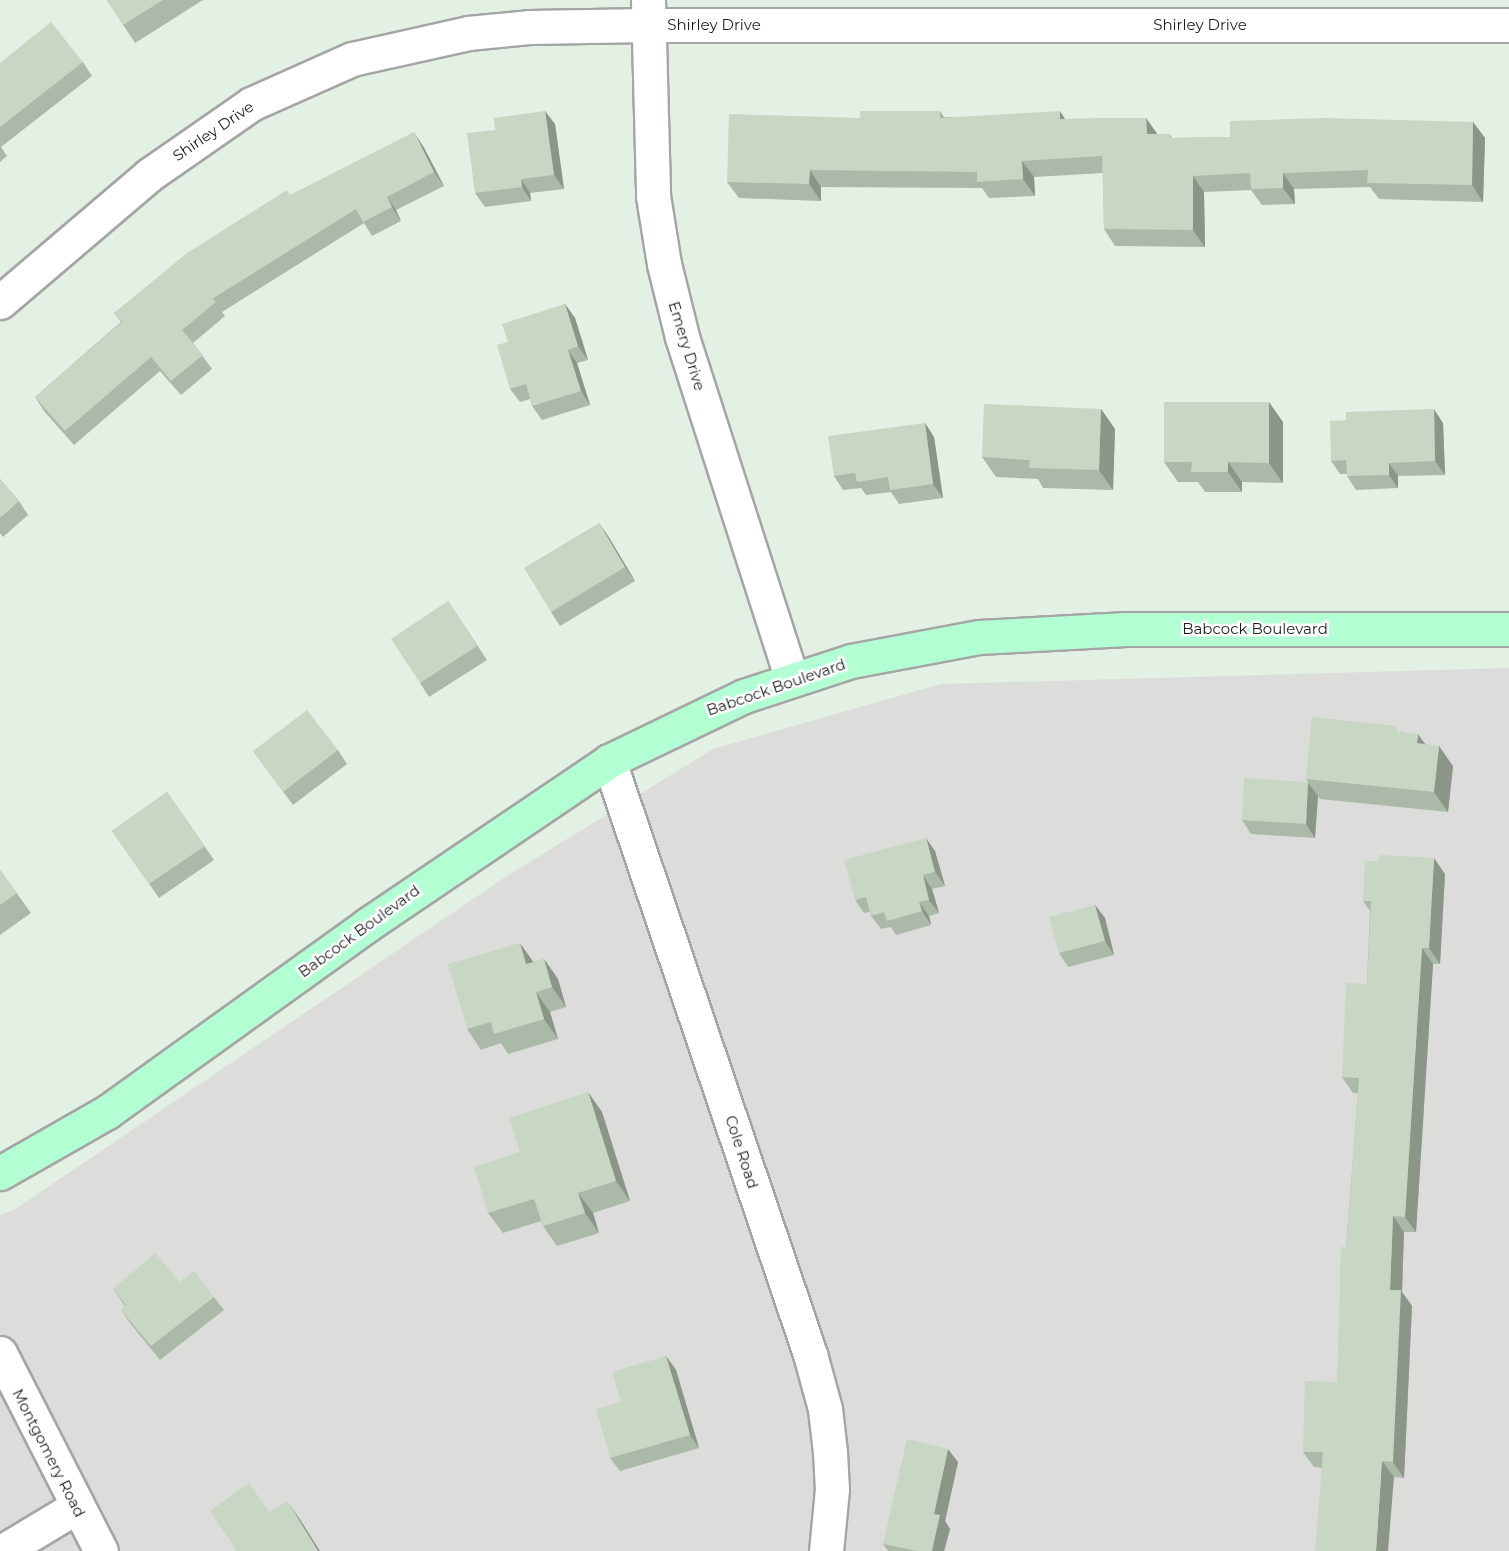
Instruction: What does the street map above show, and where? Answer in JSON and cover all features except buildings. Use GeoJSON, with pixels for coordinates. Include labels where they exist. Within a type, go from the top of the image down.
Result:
{"type":"FeatureCollection","features":[{"type":"Feature","properties":{"kind":"main road","name":"Babcock Boulevard"},"geometry":{"type":"LineString","coordinates":[[0,1173],[107,1112],[366,925],[609,761],[699,714],[792,680],[909,648],[999,636],[1137,629],[1509,628]]}},
{"type":"Feature","properties":{"kind":"street","name":"Shirley Drive"},"geometry":{"type":"LineString","coordinates":[[0,302],[149,175],[251,104],[352,59],[468,33],[648,12],[1509,25]]}},
{"type":"Feature","properties":{"kind":"street","name":"Emery Drive"},"geometry":{"type":"LineString","coordinates":[[648,12],[653,196],[664,264],[682,337],[792,680]]}},
{"type":"Feature","properties":{"kind":"street","name":"Cole Road"},"geometry":{"type":"LineString","coordinates":[[609,761],[810,1354],[825,1409],[830,1452],[832,1489],[826,1551]]}},
{"type":"Feature","properties":{"kind":"street","name":"Montgomery Road"},"geometry":{"type":"LineString","coordinates":[[0,1353],[76,1507],[101,1551]]}},
{"type":"Feature","properties":{"kind":"street"},"geometry":{"type":"LineString","coordinates":[[3,1551],[76,1507]]}},
{"type":"Feature","properties":{"kind":"shaded area"},"geometry":{"type":"Polygon","coordinates":[[[1509,668],[1509,1551],[0,1551],[0,1215],[14,1210],[507,876],[713,749],[941,684],[1509,668]]]}}]}
